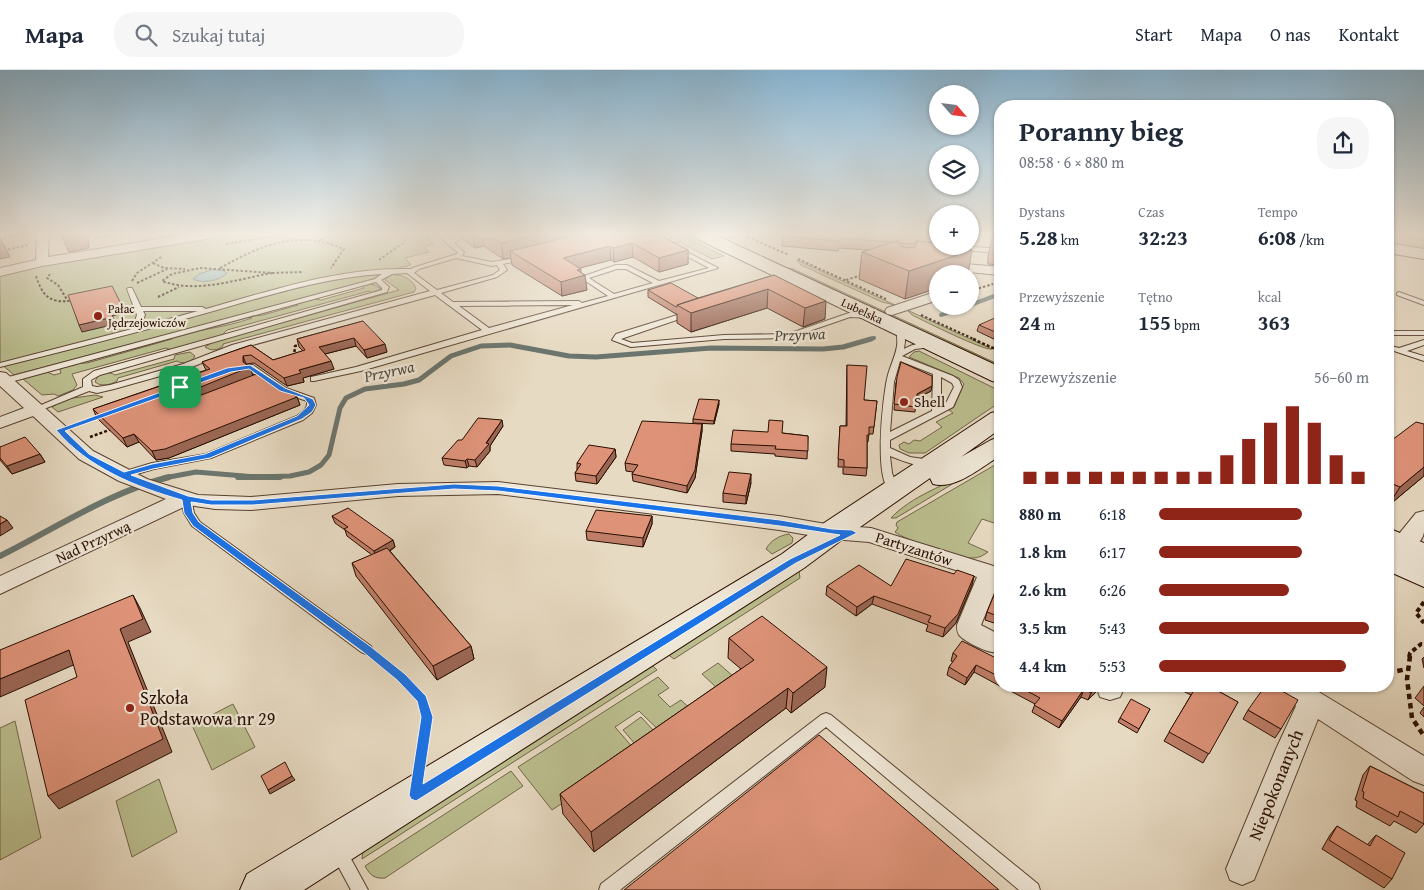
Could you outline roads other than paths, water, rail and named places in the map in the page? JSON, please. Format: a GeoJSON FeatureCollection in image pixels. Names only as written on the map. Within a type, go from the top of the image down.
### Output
{"type":"FeatureCollection","features":[{"type":"Feature","properties":{"kind":"main road","name":"Lubelska"},"geometry":{"type":"LineString","coordinates":[[787,271],[872,316],[896,320],[934,345],[994,373]]}},
{"type":"Feature","properties":{"kind":"main road","name":"Lubelska"},"geometry":{"type":"LineString","coordinates":[[788,271],[896,320],[994,358]]}},
{"type":"Feature","properties":{"kind":"main road"},"geometry":{"type":"LineString","coordinates":[[842,533],[894,491],[994,422]]}},
{"type":"Feature","properties":{"kind":"main road"},"geometry":{"type":"LineString","coordinates":[[264,890],[793,561],[994,448]]}},
{"type":"Feature","properties":{"kind":"main road"},"geometry":{"type":"LineString","coordinates":[[1400,549],[1424,576]]}},
{"type":"Feature","properties":{"kind":"street"},"geometry":{"type":"LineString","coordinates":[[896,320],[929,300]]}},
{"type":"Feature","properties":{"kind":"street"},"geometry":{"type":"LineString","coordinates":[[2,374],[36,409],[86,455],[126,476]]}},
{"type":"Feature","properties":{"kind":"street"},"geometry":{"type":"LineString","coordinates":[[0,424],[36,409]]}},
{"type":"Feature","properties":{"kind":"street","name":"Partyzantów"},"geometry":{"type":"LineString","coordinates":[[126,476],[178,496],[211,502],[253,503],[454,486],[491,488],[870,535],[994,575]]}},
{"type":"Feature","properties":{"kind":"street","name":"Nad Przyrwą"},"geometry":{"type":"LineString","coordinates":[[0,586],[178,496]]}},
{"type":"Feature","properties":{"kind":"street"},"geometry":{"type":"LineString","coordinates":[[1400,549],[1424,518]]}},
{"type":"Feature","properties":{"kind":"street"},"geometry":{"type":"LineString","coordinates":[[994,577],[968,625],[969,630],[994,643]]}},
{"type":"Feature","properties":{"kind":"street"},"geometry":{"type":"LineString","coordinates":[[1296,692],[1424,772]]}},
{"type":"Feature","properties":{"kind":"street","name":"Niepokonanych"},"geometry":{"type":"LineString","coordinates":[[1242,869],[1290,748],[1312,702]]}},
{"type":"Feature","properties":{"kind":"lane"},"geometry":{"type":"LineString","coordinates":[[2,374],[390,272],[405,271]]}},
{"type":"Feature","properties":{"kind":"lane"},"geometry":{"type":"LineString","coordinates":[[410,271],[488,331]]}},
{"type":"Feature","properties":{"kind":"lane"},"geometry":{"type":"LineString","coordinates":[[36,409],[88,388],[97,390],[111,388],[186,366],[235,347],[499,274],[502,271]]}},
{"type":"Feature","properties":{"kind":"lane"},"geometry":{"type":"LineString","coordinates":[[603,271],[586,277],[586,279],[613,296]]}},
{"type":"Feature","properties":{"kind":"lane"},"geometry":{"type":"LineString","coordinates":[[635,271],[659,284]]}},
{"type":"Feature","properties":{"kind":"lane"},"geometry":{"type":"LineString","coordinates":[[314,379],[358,369],[703,271]]}},
{"type":"Feature","properties":{"kind":"lane"},"geometry":{"type":"LineString","coordinates":[[2,374],[135,330],[337,276],[377,276]]}},
{"type":"Feature","properties":{"kind":"lane"},"geometry":{"type":"LineString","coordinates":[[88,388],[87,378],[97,373],[385,291],[386,287],[377,276]]}},
{"type":"Feature","properties":{"kind":"lane"},"geometry":{"type":"LineString","coordinates":[[130,289],[141,315],[135,330]]}},
{"type":"Feature","properties":{"kind":"lane"},"geometry":{"type":"LineString","coordinates":[[1399,294],[1424,303]]}},
{"type":"Feature","properties":{"kind":"lane"},"geometry":{"type":"LineString","coordinates":[[453,304],[588,303]]}},
{"type":"Feature","properties":{"kind":"lane"},"geometry":{"type":"LineString","coordinates":[[139,309],[215,309]]}},
{"type":"Feature","properties":{"kind":"lane"},"geometry":{"type":"LineString","coordinates":[[702,311],[619,336],[616,340],[631,345],[724,337],[790,336],[849,315],[872,316]]}},
{"type":"Feature","properties":{"kind":"lane"},"geometry":{"type":"LineString","coordinates":[[830,315],[838,319]]}},
{"type":"Feature","properties":{"kind":"lane"},"geometry":{"type":"LineString","coordinates":[[894,491],[887,472],[886,438],[892,373],[902,342],[896,320]]}},
{"type":"Feature","properties":{"kind":"lane"},"geometry":{"type":"LineString","coordinates":[[1394,333],[1424,333]]}},
{"type":"Feature","properties":{"kind":"lane"},"geometry":{"type":"LineString","coordinates":[[1400,351],[1424,342]]}},
{"type":"Feature","properties":{"kind":"lane"},"geometry":{"type":"LineString","coordinates":[[899,355],[914,347],[934,345]]}},
{"type":"Feature","properties":{"kind":"lane"},"geometry":{"type":"LineString","coordinates":[[195,346],[210,357]]}},
{"type":"Feature","properties":{"kind":"lane"},"geometry":{"type":"LineString","coordinates":[[1394,349],[1424,359]]}},
{"type":"Feature","properties":{"kind":"lane"},"geometry":{"type":"LineString","coordinates":[[886,438],[950,404],[958,387],[954,380],[899,355]]}},
{"type":"Feature","properties":{"kind":"lane"},"geometry":{"type":"LineString","coordinates":[[126,476],[152,466],[208,456],[300,418],[309,411],[312,405],[311,400],[283,390],[259,378],[250,367]]}},
{"type":"Feature","properties":{"kind":"lane"},"geometry":{"type":"LineString","coordinates":[[936,412],[937,373]]}},
{"type":"Feature","properties":{"kind":"lane"},"geometry":{"type":"LineString","coordinates":[[886,450],[908,460],[934,464]]}},
{"type":"Feature","properties":{"kind":"lane"},"geometry":{"type":"LineString","coordinates":[[178,496],[196,524],[366,649]]}},
{"type":"Feature","properties":{"kind":"lane"},"geometry":{"type":"LineString","coordinates":[[607,890],[826,719],[1032,890]]}},
{"type":"Feature","properties":{"kind":"lane"},"geometry":{"type":"LineString","coordinates":[[335,846],[360,890]]}},
{"type":"Feature","properties":{"kind":"water"},"geometry":{"type":"Polygon","coordinates":[[[207,271],[227,273],[211,281],[197,281],[193,279],[199,274],[207,271]]]}},
{"type":"Feature","properties":{"kind":"waterway","name":"Przyrwa"},"geometry":{"type":"LineString","coordinates":[[979,302],[994,296]]}},
{"type":"Feature","properties":{"kind":"waterway","name":"Przyrwa"},"geometry":{"type":"LineString","coordinates":[[867,340],[874,338]]}},
{"type":"Feature","properties":{"kind":"waterway","name":"Przyrwa"},"geometry":{"type":"LineString","coordinates":[[257,477],[290,476],[309,472],[321,465],[329,455],[340,408],[346,398],[365,389],[419,380],[451,356],[481,346],[510,345],[569,356],[596,357],[711,348],[823,349],[843,347],[871,339]]}},
{"type":"Feature","properties":{"kind":"waterway","name":"Przyrwa"},"geometry":{"type":"LineString","coordinates":[[169,477],[196,472],[257,477]]}},
{"type":"Feature","properties":{"kind":"waterway","name":"Przyrwa"},"geometry":{"type":"LineString","coordinates":[[0,556],[103,502],[125,492],[169,477]]}},
{"type":"Feature","properties":{"kind":"waterway","name":"Przyrwa"},"geometry":{"type":"LineString","coordinates":[[164,478],[169,477]]}},
{"type":"Feature","properties":{"kind":"waterway","name":"Przyrwa"},"geometry":{"type":"LineString","coordinates":[[238,477],[257,477]]}},
{"type":"Feature","properties":{"kind":"waterway","name":"Przyrwa"},"geometry":{"type":"LineString","coordinates":[[257,477],[280,477]]}},
{"type":"Feature","properties":{"kind":"place","name":"Pałac Jędrzejowiczów"},"geometry":{"type":"Point","coordinates":[98,316]}},
{"type":"Feature","properties":{"kind":"place","name":"Shell"},"geometry":{"type":"Point","coordinates":[904,402]}},
{"type":"Feature","properties":{"kind":"place","name":"Szkoła Podstawowa nr 29"},"geometry":{"type":"Point","coordinates":[130,708]}}]}
